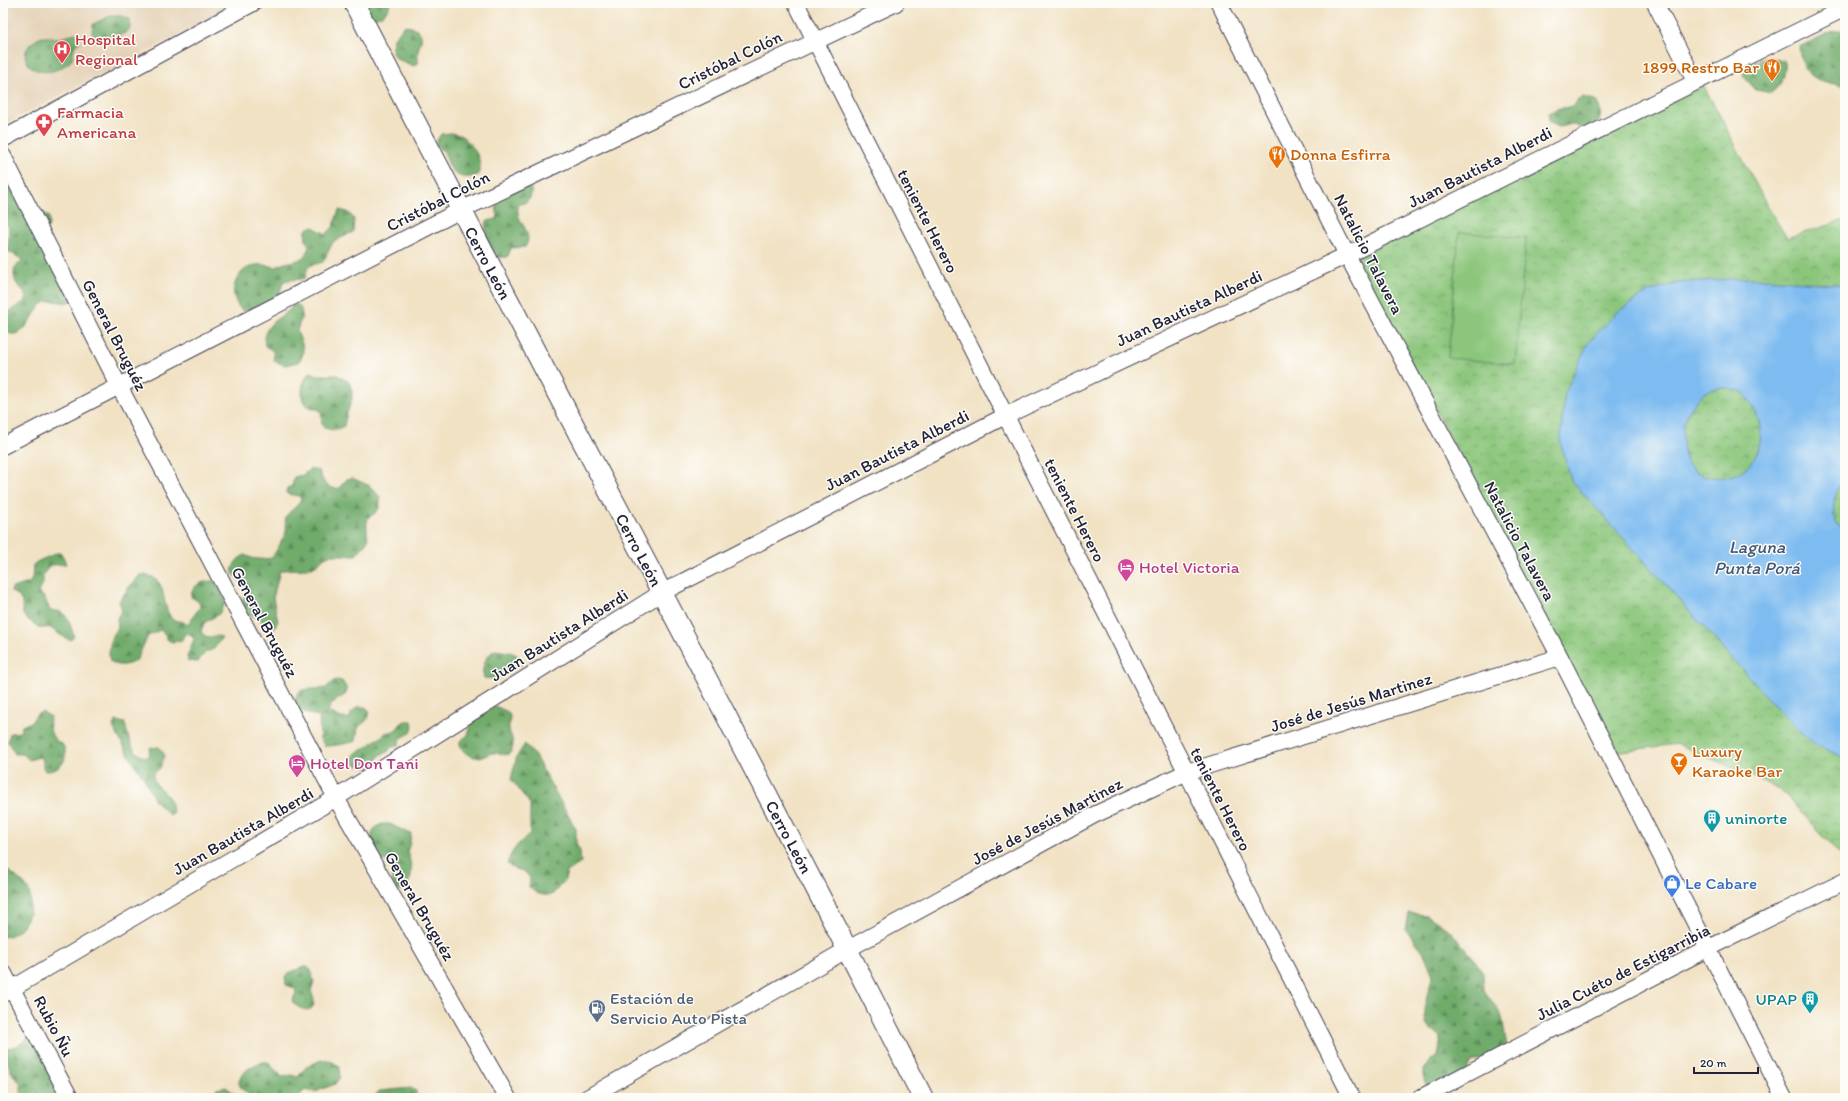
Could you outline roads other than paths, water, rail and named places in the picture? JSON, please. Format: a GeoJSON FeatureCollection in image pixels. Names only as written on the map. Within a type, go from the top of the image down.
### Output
{"type":"FeatureCollection","features":[{"type":"Feature","properties":{"kind":"street"},"geometry":{"type":"LineString","coordinates":[[3,139],[253,3]]}},
{"type":"Feature","properties":{"kind":"street","name":"Cerro León"},"geometry":{"type":"LineString","coordinates":[[354,3],[460,210],[848,949],[923,1098]]}},
{"type":"Feature","properties":{"kind":"street","name":"teniente Herero"},"geometry":{"type":"LineString","coordinates":[[796,3],[1352,1098]]}},
{"type":"Feature","properties":{"kind":"street","name":"Cristóbal Colón"},"geometry":{"type":"LineString","coordinates":[[3,446],[460,210],[815,40],[896,3]]}},
{"type":"Feature","properties":{"kind":"street","name":"Natalicio Talavera"},"geometry":{"type":"LineString","coordinates":[[1219,3],[1347,255],[1560,657],[1784,1098]]}},
{"type":"Feature","properties":{"kind":"street"},"geometry":{"type":"LineString","coordinates":[[1655,3],[1695,81]]}},
{"type":"Feature","properties":{"kind":"street","name":"Juan Bautista Alberdi"},"geometry":{"type":"LineString","coordinates":[[8,991],[336,798],[662,593],[1005,416],[1347,255],[1695,81],[1845,8]]}},
{"type":"Feature","properties":{"kind":"street","name":"General Bruguéz"},"geometry":{"type":"LineString","coordinates":[[3,156],[119,386],[336,798],[508,1098]]}},
{"type":"Feature","properties":{"kind":"street","name":"José de Jesús Martinez"},"geometry":{"type":"LineString","coordinates":[[586,1098],[848,949],[1094,815],[1187,772],[1560,657]]}},
{"type":"Feature","properties":{"kind":"street","name":"Julia Cuéto de Estigarribia"},"geometry":{"type":"LineString","coordinates":[[1420,1098],[1707,949],[1845,881]]}},
{"type":"Feature","properties":{"kind":"street","name":"Rubio Ñu"},"geometry":{"type":"LineString","coordinates":[[3,972],[8,991],[70,1098]]}},
{"type":"Feature","properties":{"kind":"water","name":"Laguna Punta Porá"},"geometry":{"type":"Polygon","coordinates":[[[1751,278],[1845,285],[1845,477],[1836,494],[1834,509],[1835,523],[1845,530],[1845,758],[1814,744],[1785,717],[1571,480],[1560,442],[1565,392],[1588,343],[1615,314],[1648,292],[1678,283],[1751,278]],[[1718,388],[1703,394],[1685,418],[1683,427],[1683,447],[1685,457],[1689,465],[1695,471],[1703,475],[1720,478],[1738,473],[1751,463],[1759,446],[1761,437],[1760,428],[1754,409],[1743,392],[1729,388],[1718,388]]]}},
{"type":"Feature","properties":{"kind":"place","name":"Hospital Regional"},"geometry":{"type":"Point","coordinates":[62,64]}},
{"type":"Feature","properties":{"kind":"place","name":"1899 Restro Bar"},"geometry":{"type":"Point","coordinates":[1772,82]}},
{"type":"Feature","properties":{"kind":"place","name":"Farmacia Americana"},"geometry":{"type":"Point","coordinates":[44,137]}},
{"type":"Feature","properties":{"kind":"place","name":"Donna Esfirra"},"geometry":{"type":"Point","coordinates":[1277,169]}},
{"type":"Feature","properties":{"kind":"place","name":"Hotel Victoria"},"geometry":{"type":"Point","coordinates":[1126,582]}},
{"type":"Feature","properties":{"kind":"place","name":"Luxury Karaoke Bar"},"geometry":{"type":"Point","coordinates":[1679,776]}},
{"type":"Feature","properties":{"kind":"place","name":"Hotel Don Tani"},"geometry":{"type":"Point","coordinates":[297,778]}},
{"type":"Feature","properties":{"kind":"place","name":"uninorte"},"geometry":{"type":"Point","coordinates":[1712,833]}},
{"type":"Feature","properties":{"kind":"place","name":"Le Cabare"},"geometry":{"type":"Point","coordinates":[1672,898]}},
{"type":"Feature","properties":{"kind":"place","name":"UPAP"},"geometry":{"type":"Point","coordinates":[1810,1014]}},
{"type":"Feature","properties":{"kind":"place","name":"Estación de Servicio Auto Pista"},"geometry":{"type":"Point","coordinates":[597,1023]}}]}
